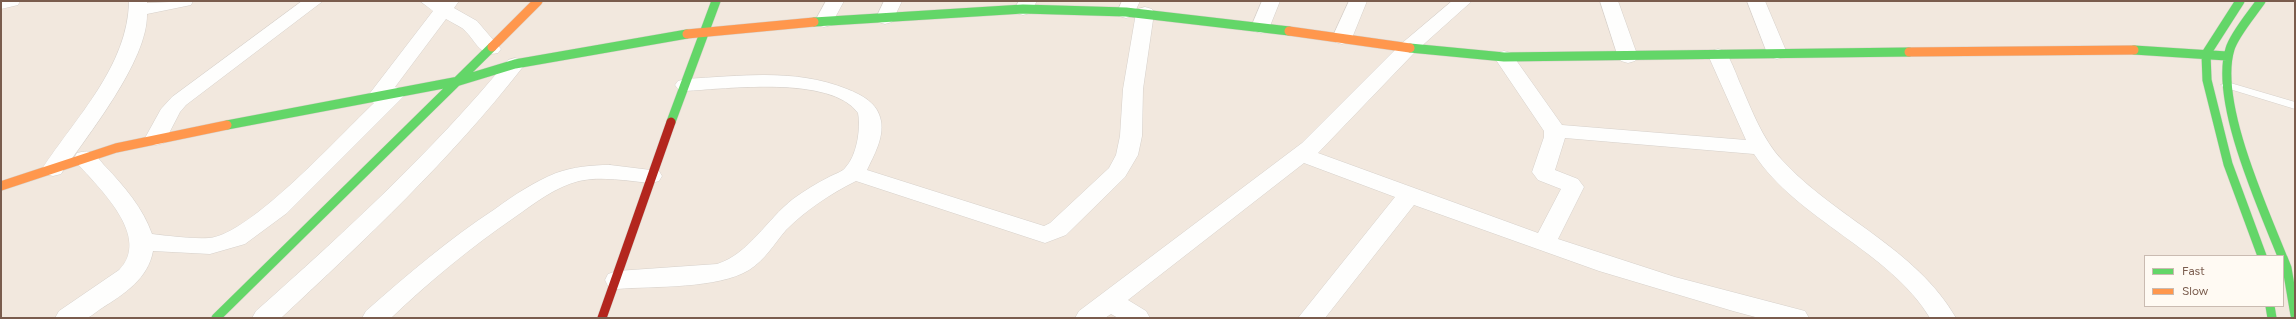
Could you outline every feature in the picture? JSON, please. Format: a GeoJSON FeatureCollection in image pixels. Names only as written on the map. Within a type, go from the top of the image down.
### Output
{"type":"FeatureCollection","features":[{"type":"Feature","properties":{"kind":"street"},"geometry":{"type":"LineString","coordinates":[[1,3],[10,1]]}},
{"type":"Feature","properties":{"kind":"street"},"geometry":{"type":"LineString","coordinates":[[53,169],[109,86],[126,56],[134,39],[138,6],[184,1]]}},
{"type":"Feature","properties":{"kind":"street"},"geometry":{"type":"LineString","coordinates":[[156,138],[171,109],[179,101],[314,1]]}},
{"type":"Feature","properties":{"kind":"street"},"geometry":{"type":"LineString","coordinates":[[216,318],[305,228],[459,81],[538,1]]}},
{"type":"Feature","properties":{"kind":"street"},"geometry":{"type":"LineString","coordinates":[[602,318],[617,280],[651,176],[716,1]]}},
{"type":"Feature","properties":{"kind":"street"},"geometry":{"type":"LineString","coordinates":[[824,21],[834,1]]}},
{"type":"Feature","properties":{"kind":"street"},"geometry":{"type":"LineString","coordinates":[[885,18],[893,1]]}},
{"type":"Feature","properties":{"kind":"street"},"geometry":{"type":"LineString","coordinates":[[1261,27],[1271,1]]}},
{"type":"Feature","properties":{"kind":"street"},"geometry":{"type":"LineString","coordinates":[[1342,38],[1358,1]]}},
{"type":"Feature","properties":{"kind":"street"},"geometry":{"type":"LineString","coordinates":[[1088,318],[1301,154],[1408,48],[1463,1]]}},
{"type":"Feature","properties":{"kind":"street"},"geometry":{"type":"LineString","coordinates":[[1609,1],[1628,57]]}},
{"type":"Feature","properties":{"kind":"street"},"geometry":{"type":"LineString","coordinates":[[1756,1],[1777,53]]}},
{"type":"Feature","properties":{"kind":"street"},"geometry":{"type":"LineString","coordinates":[[2240,1],[2206,54],[2207,80],[2228,164],[2262,255]]}},
{"type":"Feature","properties":{"kind":"street"},"geometry":{"type":"LineString","coordinates":[[2261,1],[2227,56],[2227,85],[2249,169],[2282,255]]}},
{"type":"Feature","properties":{"kind":"street"},"geometry":{"type":"LineString","coordinates":[[141,242],[210,246],[237,238],[279,208],[386,95],[441,4],[470,25],[491,49]]}},
{"type":"Feature","properties":{"kind":"street"},"geometry":{"type":"LineString","coordinates":[[1,186],[85,158],[156,138],[459,81],[514,64],[706,31],[824,21],[885,18],[1025,5],[1134,9],[1408,48],[1504,57],[1628,57],[1777,53],[2134,50],[2227,56]]}},
{"type":"Feature","properties":{"kind":"street"},"geometry":{"type":"LineString","coordinates":[[854,173],[1037,234],[1052,233],[1117,172],[1127,155],[1131,136],[1134,9]]}},
{"type":"Feature","properties":{"kind":"street"},"geometry":{"type":"LineString","coordinates":[[1718,55],[1762,148],[1774,165],[1835,218],[1905,272],[1928,294],[1943,318]]}},
{"type":"Feature","properties":{"kind":"street"},"geometry":{"type":"LineString","coordinates":[[1504,57],[1555,131],[1555,137],[1543,172],[1548,176],[1570,184],[1573,187],[1544,243]]}},
{"type":"Feature","properties":{"kind":"street"},"geometry":{"type":"LineString","coordinates":[[265,318],[332,256],[444,147],[485,103],[514,64]]}},
{"type":"Feature","properties":{"kind":"street"},"geometry":{"type":"LineString","coordinates":[[617,280],[718,273],[732,270],[749,259],[784,219],[807,200],[824,188],[854,173],[866,150],[870,130],[868,112],[860,102],[829,88],[792,80],[685,85]]}},
{"type":"Feature","properties":{"kind":"street"},"geometry":{"type":"LineString","coordinates":[[1555,131],[1762,148]]}},
{"type":"Feature","properties":{"kind":"street"},"geometry":{"type":"LineString","coordinates":[[1301,154],[1481,223],[1704,295],[1789,317]]}},
{"type":"Feature","properties":{"kind":"street"},"geometry":{"type":"LineString","coordinates":[[68,318],[127,277],[139,262],[141,242],[130,210],[85,158]]}},
{"type":"Feature","properties":{"kind":"street"},"geometry":{"type":"LineString","coordinates":[[375,318],[414,282],[474,234],[535,192],[565,178],[585,173],[610,172],[651,176]]}},
{"type":"Feature","properties":{"kind":"street"},"geometry":{"type":"LineString","coordinates":[[1310,318],[1409,195]]}},
{"type":"Feature","properties":{"kind":"street"},"geometry":{"type":"LineString","coordinates":[[2284,260],[2287,268],[2295,315]]}},
{"type":"Feature","properties":{"kind":"street"},"geometry":{"type":"LineString","coordinates":[[1110,301],[1137,318]]}},
{"type":"Feature","properties":{"kind":"street"},"geometry":{"type":"LineString","coordinates":[[2270,307],[2272,318]]}},
{"type":"Feature","properties":{"kind":"lane"},"geometry":{"type":"LineString","coordinates":[[2227,85],[2295,106]]}},
{"type":"Feature","properties":{"kind":"shaded area"},"geometry":{"type":"Polygon","coordinates":[[[1,1],[2295,1],[2295,318],[1,318],[1,1]]]}},
{"type":"Feature","properties":{"kind":"traffic: fast"},"geometry":{"type":"LineString","coordinates":[[671,122],[716,1]]}},
{"type":"Feature","properties":{"kind":"traffic: fast"},"geometry":{"type":"LineString","coordinates":[[2240,1],[2206,54],[2207,80],[2228,164],[2262,255]]}},
{"type":"Feature","properties":{"kind":"traffic: fast"},"geometry":{"type":"LineString","coordinates":[[2261,1],[2230,48],[2226,66],[2228,91],[2234,120],[2243,151],[2282,255]]}},
{"type":"Feature","properties":{"kind":"traffic: fast"},"geometry":{"type":"LineString","coordinates":[[814,22],[1023,9],[1126,12],[1289,31]]}},
{"type":"Feature","properties":{"kind":"traffic: fast"},"geometry":{"type":"LineString","coordinates":[[227,125],[459,81],[515,64],[687,34]]}},
{"type":"Feature","properties":{"kind":"traffic: fast"},"geometry":{"type":"LineString","coordinates":[[216,318],[492,47]]}},
{"type":"Feature","properties":{"kind":"traffic: fast"},"geometry":{"type":"LineString","coordinates":[[1410,48],[1504,57],[1909,52]]}},
{"type":"Feature","properties":{"kind":"traffic: fast"},"geometry":{"type":"LineString","coordinates":[[2134,50],[2227,56]]}},
{"type":"Feature","properties":{"kind":"traffic: fast"},"geometry":{"type":"LineString","coordinates":[[2284,260],[2287,268],[2295,315]]}},
{"type":"Feature","properties":{"kind":"traffic: fast"},"geometry":{"type":"LineString","coordinates":[[2270,307],[2272,318]]}},
{"type":"Feature","properties":{"kind":"traffic: slow"},"geometry":{"type":"LineString","coordinates":[[492,47],[538,1]]}},
{"type":"Feature","properties":{"kind":"traffic: slow"},"geometry":{"type":"LineString","coordinates":[[687,34],[814,22]]}},
{"type":"Feature","properties":{"kind":"traffic: slow"},"geometry":{"type":"LineString","coordinates":[[1289,31],[1410,48]]}},
{"type":"Feature","properties":{"kind":"traffic: slow"},"geometry":{"type":"LineString","coordinates":[[1909,52],[2134,50]]}},
{"type":"Feature","properties":{"kind":"traffic: slow"},"geometry":{"type":"LineString","coordinates":[[1,186],[116,148],[227,125]]}},
{"type":"Feature","properties":{"kind":"traffic: jam"},"geometry":{"type":"LineString","coordinates":[[602,318],[671,122]]}}]}
